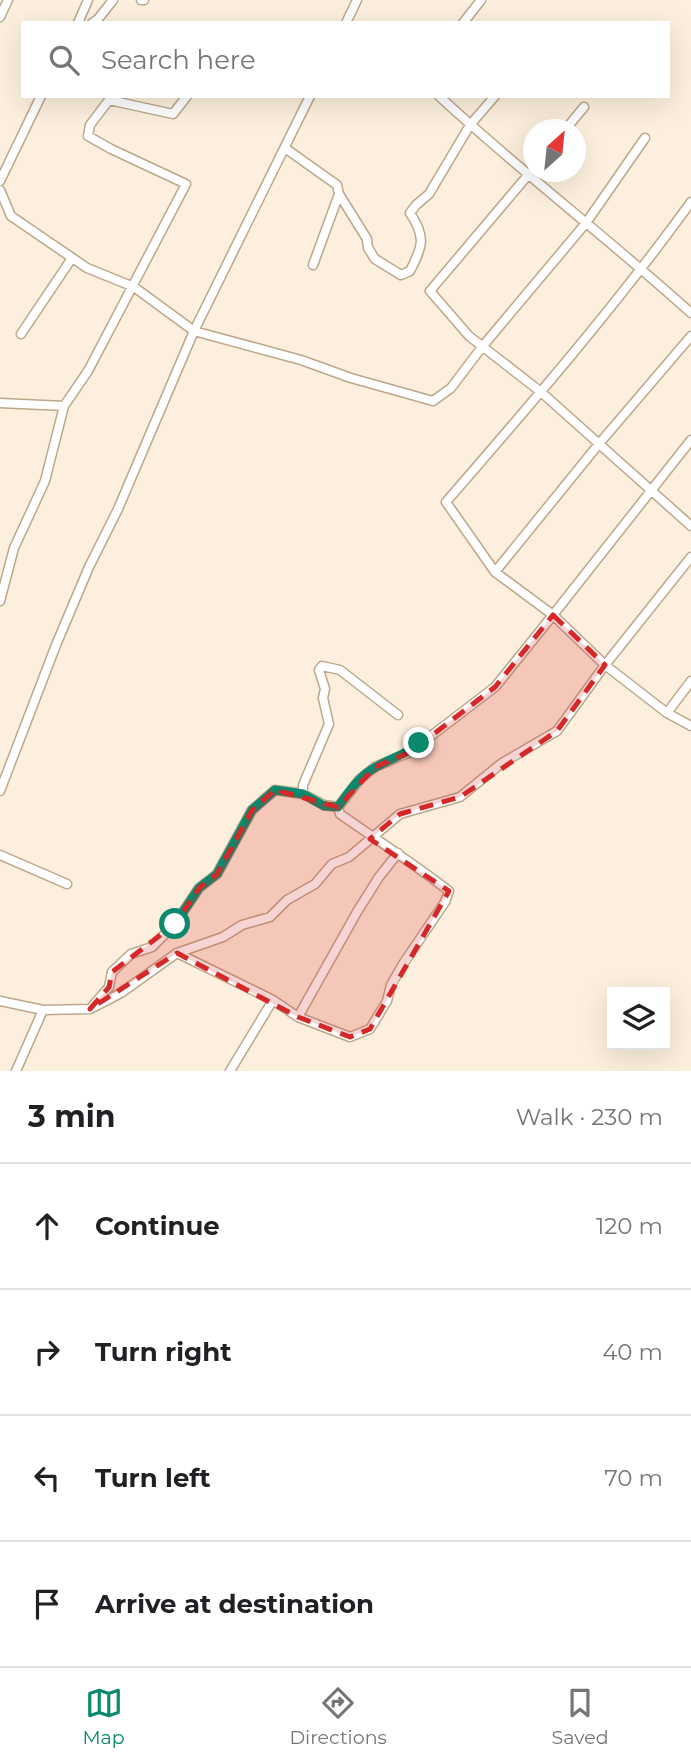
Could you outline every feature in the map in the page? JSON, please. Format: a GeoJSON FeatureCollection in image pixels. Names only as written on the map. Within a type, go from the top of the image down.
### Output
{"type":"FeatureCollection","features":[{"type":"Feature","properties":{"kind":"street"},"geometry":{"type":"LineString","coordinates":[[0,17],[8,0]]}},
{"type":"Feature","properties":{"kind":"street"},"geometry":{"type":"LineString","coordinates":[[79,21],[88,0]]}},
{"type":"Feature","properties":{"kind":"street"},"geometry":{"type":"LineString","coordinates":[[95,21],[113,0]]}},
{"type":"Feature","properties":{"kind":"street"},"geometry":{"type":"LineString","coordinates":[[347,21],[357,0]]}},
{"type":"Feature","properties":{"kind":"street"},"geometry":{"type":"LineString","coordinates":[[465,21],[481,0]]}},
{"type":"Feature","properties":{"kind":"street"},"geometry":{"type":"LineString","coordinates":[[0,181],[40,98]]}},
{"type":"Feature","properties":{"kind":"street"},"geometry":{"type":"LineString","coordinates":[[0,601],[14,548],[45,481],[64,406],[88,371],[187,184],[88,136],[90,125],[109,100],[173,114],[185,98]]}},
{"type":"Feature","properties":{"kind":"street"},"geometry":{"type":"LineString","coordinates":[[0,791],[56,645],[194,331],[309,98]]}},
{"type":"Feature","properties":{"kind":"street"},"geometry":{"type":"LineString","coordinates":[[441,98],[523,172]]}},
{"type":"Feature","properties":{"kind":"street"},"geometry":{"type":"LineString","coordinates":[[285,148],[337,185],[368,239],[368,248],[375,258],[401,275],[410,271],[422,244],[422,235],[410,214],[415,205],[429,194],[470,125],[493,98]]}},
{"type":"Feature","properties":{"kind":"street"},"geometry":{"type":"LineString","coordinates":[[574,119],[584,107]]}},
{"type":"Feature","properties":{"kind":"street"},"geometry":{"type":"LineString","coordinates":[[0,190],[11,216],[87,268],[134,287],[194,331],[301,359],[351,378],[433,401],[452,388],[482,347],[586,223],[645,138]]}},
{"type":"Feature","properties":{"kind":"street"},"geometry":{"type":"LineString","coordinates":[[523,181],[430,291],[468,336],[541,392],[691,526]]}},
{"type":"Feature","properties":{"kind":"street"},"geometry":{"type":"LineString","coordinates":[[535,182],[643,270],[691,313]]}},
{"type":"Feature","properties":{"kind":"street"},"geometry":{"type":"LineString","coordinates":[[313,265],[340,194]]}},
{"type":"Feature","properties":{"kind":"street"},"geometry":{"type":"LineString","coordinates":[[691,202],[643,270],[446,502],[495,572],[553,615],[605,665],[667,713],[691,726]]}},
{"type":"Feature","properties":{"kind":"street"},"geometry":{"type":"LineString","coordinates":[[21,334],[72,258]]}},
{"type":"Feature","properties":{"kind":"street"},"geometry":{"type":"LineString","coordinates":[[495,572],[691,336]]}},
{"type":"Feature","properties":{"kind":"street"},"geometry":{"type":"LineString","coordinates":[[0,403],[64,406]]}},
{"type":"Feature","properties":{"kind":"street"},"geometry":{"type":"LineString","coordinates":[[338,807],[360,779],[375,767],[410,752],[495,687],[691,440]]}},
{"type":"Feature","properties":{"kind":"street"},"geometry":{"type":"LineString","coordinates":[[0,1001],[43,1010],[90,1009],[121,993],[177,953],[223,937],[242,925],[270,917],[287,900],[315,884],[332,864],[349,857],[400,814],[460,797],[502,763],[557,731],[605,665],[691,557]]}},
{"type":"Feature","properties":{"kind":"street"},"geometry":{"type":"LineString","coordinates":[[303,794],[303,785],[328,724],[323,698],[325,689],[319,670],[321,666],[340,670],[398,715]]}},
{"type":"Feature","properties":{"kind":"street"},"geometry":{"type":"LineString","coordinates":[[667,713],[691,681]]}},
{"type":"Feature","properties":{"kind":"street"},"geometry":{"type":"LineString","coordinates":[[90,1009],[109,987],[111,972],[131,954],[152,947],[175,924],[199,888],[217,874],[252,810],[275,790],[303,794],[324,806],[338,807]]}},
{"type":"Feature","properties":{"kind":"street"},"geometry":{"type":"LineString","coordinates":[[177,953],[273,1000],[298,1017],[350,1037],[370,1029],[387,1001],[391,985],[403,964],[445,902],[449,891],[341,814],[338,807]]}},
{"type":"Feature","properties":{"kind":"street"},"geometry":{"type":"LineString","coordinates":[[298,1017],[357,912],[398,853]]}},
{"type":"Feature","properties":{"kind":"street"},"geometry":{"type":"LineString","coordinates":[[0,855],[67,884]]}},
{"type":"Feature","properties":{"kind":"street"},"geometry":{"type":"LineString","coordinates":[[230,1071],[273,1000]]}},
{"type":"Feature","properties":{"kind":"street"},"geometry":{"type":"LineString","coordinates":[[16,1071],[43,1010]]}},
{"type":"Feature","properties":{"kind":"highlighted area"},"geometry":{"type":"Polygon","coordinates":[[[553,615],[605,665],[557,731],[460,797],[400,814],[370,839],[449,891],[370,1029],[350,1037],[298,1017],[177,953],[90,1009],[109,987],[112,972],[175,924],[199,888],[217,874],[252,810],[275,790],[338,807],[375,767],[410,752],[495,687],[553,615]]]}},
{"type":"Feature","properties":{"kind":"route"},"geometry":{"type":"LineString","coordinates":[[175,924],[199,888],[217,874],[252,810],[275,790],[303,794],[324,806],[338,807],[360,779],[375,767],[410,752],[419,743]]}}]}
